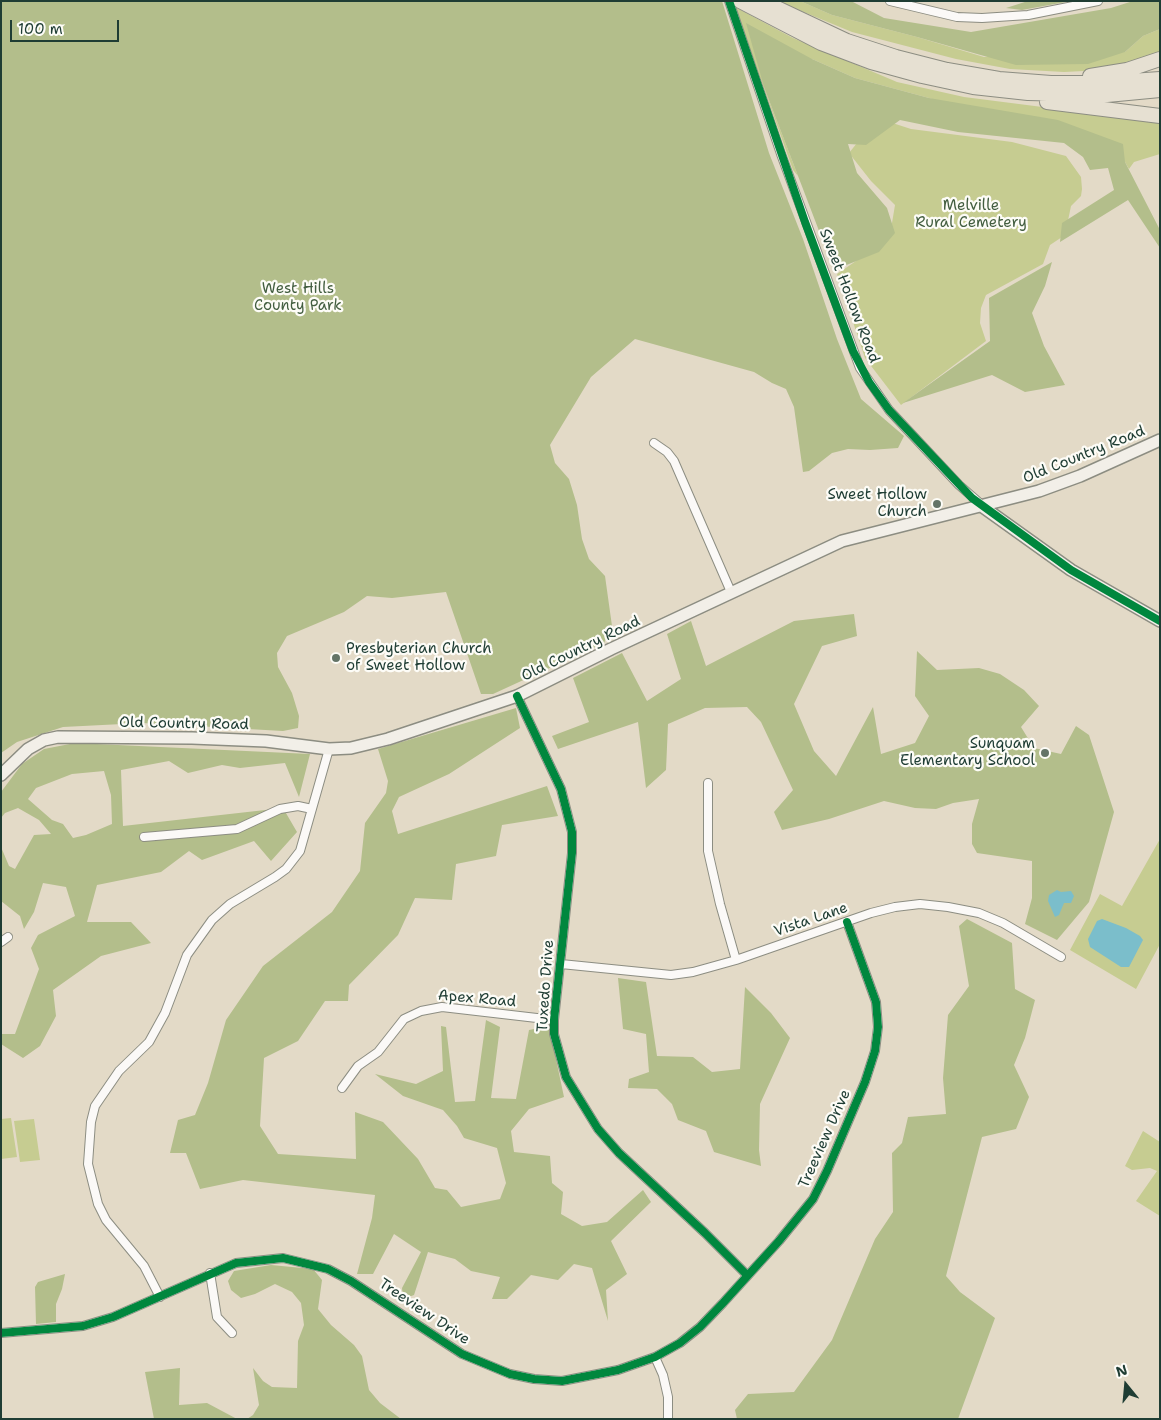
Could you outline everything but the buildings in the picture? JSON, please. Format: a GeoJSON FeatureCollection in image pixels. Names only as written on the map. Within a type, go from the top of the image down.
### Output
{"type":"FeatureCollection","features":[{"type":"Feature","properties":{"kind":"highway"},"geometry":{"type":"LineString","coordinates":[[762,1],[822,31],[872,50],[947,70],[1012,80],[1078,84],[1160,79]]}},
{"type":"Feature","properties":{"kind":"highway"},"geometry":{"type":"LineString","coordinates":[[743,4],[798,32],[871,62],[922,76],[1012,98],[1160,116]]}},
{"type":"Feature","properties":{"kind":"highway"},"geometry":{"type":"LineString","coordinates":[[1012,80],[1093,76],[1127,70],[1160,59]]}},
{"type":"Feature","properties":{"kind":"highway"},"geometry":{"type":"LineString","coordinates":[[973,87],[1053,95],[1107,95],[1160,90]]}},
{"type":"Feature","properties":{"kind":"main road","name":"Old Country Road"},"geometry":{"type":"LineString","coordinates":[[1,775],[28,748],[44,740],[58,738],[266,741],[328,749],[351,748],[388,739],[517,696],[731,592],[842,541],[1048,488],[1160,440]]}},
{"type":"Feature","properties":{"kind":"main road","name":"Sweet Hollow Road"},"geometry":{"type":"LineString","coordinates":[[983,506],[1071,570],[1160,621]]}},
{"type":"Feature","properties":{"kind":"street","name":"Sweet Hollow Road"},"geometry":{"type":"LineString","coordinates":[[729,1],[778,146],[860,368],[889,410],[959,485],[983,506]]}},
{"type":"Feature","properties":{"kind":"street"},"geometry":{"type":"LineString","coordinates":[[890,1],[957,17],[982,18],[1028,15],[1098,1]]}},
{"type":"Feature","properties":{"kind":"street"},"geometry":{"type":"LineString","coordinates":[[654,443],[667,452],[674,461],[731,592]]}},
{"type":"Feature","properties":{"kind":"street","name":"Tuxedo Drive"},"geometry":{"type":"LineString","coordinates":[[517,696],[561,789],[572,832],[572,853],[554,1020],[554,1034],[566,1077],[598,1129],[646,1180],[748,1275]]}},
{"type":"Feature","properties":{"kind":"street"},"geometry":{"type":"LineString","coordinates":[[160,1297],[144,1266],[106,1220],[98,1204],[88,1164],[90,1122],[95,1106],[119,1071],[150,1042],[165,1013],[187,955],[200,935],[212,920],[230,904],[286,869],[300,851],[328,749]]}},
{"type":"Feature","properties":{"kind":"street"},"geometry":{"type":"LineString","coordinates":[[708,782],[708,852],[736,960]]}},
{"type":"Feature","properties":{"kind":"street"},"geometry":{"type":"LineString","coordinates":[[144,837],[237,829],[280,809],[298,806],[312,810]]}},
{"type":"Feature","properties":{"kind":"street","name":"Vista Lane"},"geometry":{"type":"LineString","coordinates":[[561,964],[671,975],[694,972],[736,960],[895,906],[920,904],[948,907],[1003,922],[1060,957]]}},
{"type":"Feature","properties":{"kind":"street","name":"Treeview Drive"},"geometry":{"type":"LineString","coordinates":[[1,1333],[83,1326],[113,1317],[236,1263],[283,1258],[328,1269],[371,1293],[435,1339],[462,1354],[510,1374],[534,1379],[562,1380],[591,1377],[655,1357],[680,1343],[700,1328],[813,1199],[827,1171],[865,1082],[875,1051],[878,1027],[876,1002],[847,922]]}},
{"type":"Feature","properties":{"kind":"street"},"geometry":{"type":"LineString","coordinates":[[1,942],[8,937]]}},
{"type":"Feature","properties":{"kind":"street","name":"Apex Road"},"geometry":{"type":"LineString","coordinates":[[342,1088],[358,1066],[378,1052],[404,1020],[421,1011],[442,1007],[554,1020]]}},
{"type":"Feature","properties":{"kind":"street"},"geometry":{"type":"LineString","coordinates":[[210,1273],[218,1317],[232,1334]]}},
{"type":"Feature","properties":{"kind":"street"},"geometry":{"type":"LineString","coordinates":[[655,1357],[663,1375],[668,1397],[668,1419]]}},
{"type":"Feature","properties":{"kind":"green space","name":"West Hills County Park"},"geometry":{"type":"Polygon","coordinates":[[[1,1],[722,1],[769,153],[803,239],[837,339],[861,399],[904,436],[898,448],[848,449],[832,453],[809,471],[803,472],[794,407],[786,389],[754,372],[635,339],[591,377],[550,445],[555,463],[569,479],[577,505],[582,539],[589,559],[605,576],[612,626],[604,643],[493,694],[481,694],[446,592],[392,598],[367,596],[344,612],[287,636],[277,653],[278,667],[292,693],[299,716],[298,728],[283,731],[142,723],[63,727],[17,742],[1,753],[1,1]]]}},
{"type":"Feature","properties":{"kind":"green space"},"geometry":{"type":"Polygon","coordinates":[[[777,1],[800,1],[832,15],[984,57],[1125,52],[1143,36],[1160,29],[1160,54],[1104,70],[1064,72],[1010,69],[956,59],[852,32],[777,1]]]}},
{"type":"Feature","properties":{"kind":"green space"},"geometry":{"type":"Polygon","coordinates":[[[800,1],[851,1],[884,18],[971,32],[1111,8],[1133,1],[1160,1],[1160,29],[1143,36],[1125,52],[1088,64],[1016,65],[832,15],[800,1]]]}},
{"type":"Feature","properties":{"kind":"green space"},"geometry":{"type":"Polygon","coordinates":[[[1028,1],[1071,1],[1022,10],[1006,8],[1028,1]]]}},
{"type":"Feature","properties":{"kind":"green space"},"geometry":{"type":"Polygon","coordinates":[[[735,7],[793,38],[897,82],[964,97],[1160,122],[1160,154],[1134,162],[1129,169],[1125,162],[929,98],[855,78],[812,59],[764,87],[798,176],[793,170],[735,7]]]}},
{"type":"Feature","properties":{"kind":"green space"},"geometry":{"type":"Polygon","coordinates":[[[746,23],[812,59],[855,78],[929,98],[1058,120],[1123,144],[1125,162],[1160,230],[1160,248],[1128,200],[1060,242],[1062,223],[1114,190],[1108,168],[1090,170],[1083,157],[1064,143],[958,132],[900,120],[866,145],[848,144],[857,173],[887,208],[895,233],[879,252],[834,270],[764,87],[746,23]]]}},
{"type":"Feature","properties":{"kind":"green space","name":"Melville Rural Cemetery"},"geometry":{"type":"Polygon","coordinates":[[[877,118],[911,129],[1012,142],[1066,156],[1081,177],[1081,196],[1071,206],[1065,235],[1050,245],[1043,264],[986,295],[981,308],[980,323],[986,341],[901,405],[865,358],[837,274],[875,248],[891,229],[895,205],[871,181],[849,153],[877,118]]]}},
{"type":"Feature","properties":{"kind":"green space"},"geometry":{"type":"Polygon","coordinates":[[[1052,262],[1045,286],[1032,313],[1044,346],[1065,385],[1025,392],[992,375],[903,403],[990,341],[989,298],[1052,262]]]}},
{"type":"Feature","properties":{"kind":"green space"},"geometry":{"type":"Polygon","coordinates":[[[854,614],[857,636],[822,646],[794,704],[814,751],[836,776],[873,707],[881,754],[915,743],[929,716],[915,696],[917,651],[937,670],[979,668],[1000,674],[1024,690],[1039,706],[1021,727],[1034,748],[1061,754],[1076,726],[1089,735],[1114,812],[1089,902],[1057,940],[1025,924],[1032,898],[1032,861],[977,853],[972,844],[972,824],[979,799],[953,803],[936,809],[915,808],[884,801],[829,819],[782,830],[774,812],[793,790],[761,722],[747,707],[705,708],[668,724],[666,770],[646,788],[638,722],[558,749],[552,736],[589,722],[573,678],[622,653],[647,701],[681,679],[667,634],[691,621],[706,666],[794,621],[854,614]]]}},
{"type":"Feature","properties":{"kind":"green space"},"geometry":{"type":"Polygon","coordinates":[[[516,708],[520,728],[449,774],[399,797],[392,811],[398,834],[547,786],[558,816],[502,825],[496,856],[456,864],[452,900],[415,898],[398,935],[349,985],[348,1001],[325,1001],[298,1041],[264,1058],[260,1126],[278,1154],[356,1159],[355,1112],[383,1122],[418,1159],[435,1188],[447,1190],[461,1207],[500,1199],[506,1183],[497,1148],[464,1138],[457,1126],[443,1110],[403,1096],[375,1074],[416,1084],[443,1071],[441,1026],[446,1027],[455,1102],[475,1101],[486,1020],[500,1027],[491,1098],[516,1099],[529,1030],[549,1026],[564,1097],[529,1109],[511,1131],[514,1152],[550,1156],[552,1183],[563,1192],[561,1214],[582,1226],[607,1222],[643,1190],[651,1202],[611,1241],[627,1274],[606,1290],[608,1321],[592,1268],[574,1264],[558,1280],[531,1275],[507,1299],[492,1299],[500,1277],[471,1271],[455,1259],[428,1252],[414,1295],[403,1299],[402,1288],[421,1252],[394,1234],[373,1274],[357,1274],[372,1218],[375,1195],[243,1180],[200,1189],[186,1153],[170,1153],[178,1120],[195,1115],[208,1083],[226,1020],[263,966],[332,912],[360,871],[365,823],[386,793],[388,781],[378,749],[516,708]]]}},
{"type":"Feature","properties":{"kind":"green space"},"geometry":{"type":"Polygon","coordinates":[[[75,743],[310,754],[299,797],[285,763],[240,768],[222,765],[188,773],[169,761],[121,770],[123,826],[283,808],[297,832],[271,861],[254,841],[202,860],[189,851],[161,872],[97,885],[87,922],[131,922],[151,943],[101,956],[53,990],[56,1016],[40,1046],[23,1058],[1,1044],[1,1034],[15,1034],[39,969],[31,948],[38,935],[75,916],[66,887],[43,883],[34,912],[24,929],[20,916],[1,901],[1,847],[9,866],[15,869],[34,835],[51,834],[39,820],[18,808],[5,813],[1,818],[1,792],[22,764],[44,749],[75,743]],[[104,771],[72,774],[36,788],[28,799],[52,820],[63,824],[73,838],[86,835],[112,824],[111,795],[104,771]]]}},
{"type":"Feature","properties":{"kind":"green space"},"geometry":{"type":"Polygon","coordinates":[[[1160,839],[1160,944],[1136,989],[1070,950],[1100,894],[1122,906],[1160,839]]]}},
{"type":"Feature","properties":{"kind":"green space"},"geometry":{"type":"Polygon","coordinates":[[[967,919],[1012,943],[1015,989],[1035,1000],[1025,1038],[1014,1065],[1029,1097],[1016,1129],[982,1137],[946,1276],[960,1292],[995,1318],[958,1419],[737,1419],[735,1410],[748,1394],[794,1392],[832,1340],[875,1239],[893,1212],[892,1153],[902,1143],[908,1117],[946,1114],[943,1078],[948,1015],[969,986],[959,926],[967,919]]]}},
{"type":"Feature","properties":{"kind":"green space"},"geometry":{"type":"Polygon","coordinates":[[[618,978],[646,982],[657,1056],[693,1057],[712,1072],[740,1069],[745,987],[771,1013],[790,1038],[760,1104],[759,1150],[761,1166],[714,1152],[706,1131],[678,1120],[672,1104],[657,1089],[628,1088],[629,1079],[649,1072],[646,1034],[623,1029],[618,978]]]}},
{"type":"Feature","properties":{"kind":"green space"},"geometry":{"type":"Polygon","coordinates":[[[11,1118],[17,1157],[1,1159],[1,1119],[11,1118]]]}},
{"type":"Feature","properties":{"kind":"green space"},"geometry":{"type":"Polygon","coordinates":[[[34,1119],[40,1160],[20,1162],[14,1121],[34,1119]]]}},
{"type":"Feature","properties":{"kind":"green space"},"geometry":{"type":"Polygon","coordinates":[[[1143,1131],[1160,1142],[1160,1216],[1136,1201],[1157,1171],[1150,1168],[1132,1170],[1125,1166],[1143,1131]]]}},
{"type":"Feature","properties":{"kind":"green space"},"geometry":{"type":"Polygon","coordinates":[[[271,1265],[313,1269],[322,1280],[318,1309],[331,1325],[354,1345],[362,1356],[369,1390],[380,1403],[401,1419],[247,1419],[253,1415],[259,1405],[253,1368],[263,1381],[272,1387],[297,1388],[298,1341],[304,1325],[301,1303],[292,1292],[275,1284],[255,1294],[241,1298],[231,1290],[228,1281],[234,1271],[271,1265]]]}},
{"type":"Feature","properties":{"kind":"green space"},"geometry":{"type":"Polygon","coordinates":[[[65,1274],[56,1304],[56,1322],[36,1324],[35,1287],[38,1282],[65,1274]]]}},
{"type":"Feature","properties":{"kind":"green space"},"geometry":{"type":"Polygon","coordinates":[[[180,1368],[179,1405],[207,1403],[237,1419],[154,1419],[145,1372],[180,1368]]]}},
{"type":"Feature","properties":{"kind":"water"},"geometry":{"type":"Polygon","coordinates":[[[1057,890],[1061,892],[1071,891],[1074,896],[1071,903],[1064,903],[1059,915],[1055,917],[1048,901],[1049,895],[1057,890]]]}},
{"type":"Feature","properties":{"kind":"water"},"geometry":{"type":"Polygon","coordinates":[[[1102,919],[1126,928],[1140,936],[1143,940],[1129,967],[1121,967],[1090,947],[1088,939],[1097,921],[1102,919]]]}},
{"type":"Feature","properties":{"kind":"cycle path"},"geometry":{"type":"LineString","coordinates":[[729,1],[805,222],[853,351],[869,382],[889,410],[972,498],[1071,570],[1160,621]]}},
{"type":"Feature","properties":{"kind":"cycle path"},"geometry":{"type":"LineString","coordinates":[[517,696],[561,789],[572,832],[572,853],[554,1020],[554,1034],[566,1077],[598,1129],[619,1153],[747,1275]]}},
{"type":"Feature","properties":{"kind":"cycle path"},"geometry":{"type":"LineString","coordinates":[[1,1333],[83,1326],[113,1317],[236,1263],[283,1258],[328,1269],[351,1281],[462,1354],[510,1374],[534,1379],[562,1381],[618,1370],[655,1357],[680,1343],[700,1327],[723,1303],[779,1241],[813,1199],[827,1171],[865,1082],[875,1051],[878,1027],[876,1002],[847,922]]}},
{"type":"Feature","properties":{"kind":"place","name":"Sweet Hollow Church"},"geometry":{"type":"Point","coordinates":[937,504]}},
{"type":"Feature","properties":{"kind":"place","name":"Presbyterian Church of Sweet Hollow"},"geometry":{"type":"Point","coordinates":[336,658]}},
{"type":"Feature","properties":{"kind":"place","name":"Sunquam Elementary School"},"geometry":{"type":"Point","coordinates":[1045,753]}}]}
